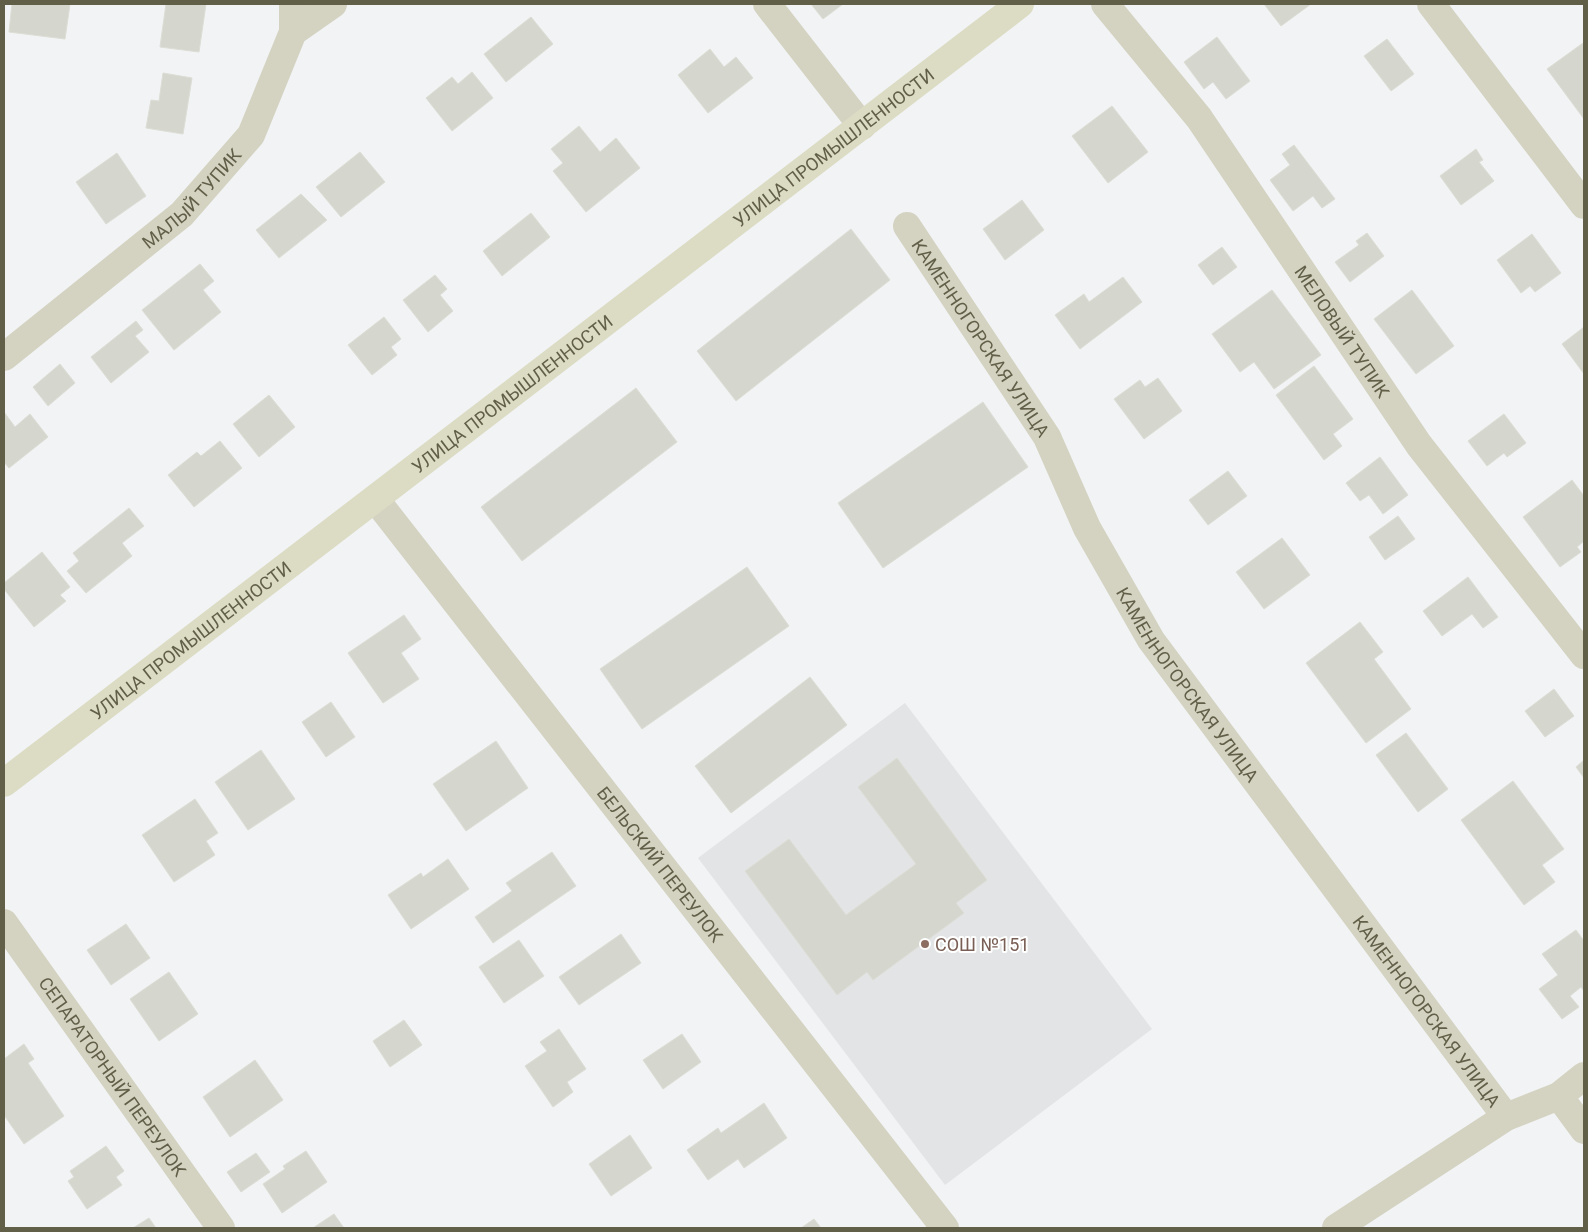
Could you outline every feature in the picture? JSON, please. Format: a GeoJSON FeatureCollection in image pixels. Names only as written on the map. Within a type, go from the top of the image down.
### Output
{"type":"FeatureCollection","features":[{"type":"Feature","properties":{"kind":"main road","name":"УЛИЦА ПРОМЫШЛЕННОСТИ"},"geometry":{"type":"LineString","coordinates":[[4,783],[376,500],[1020,4]]}},
{"type":"Feature","properties":{"kind":"street"},"geometry":{"type":"LineString","coordinates":[[293,4],[294,32]]}},
{"type":"Feature","properties":{"kind":"street"},"geometry":{"type":"LineString","coordinates":[[294,32],[334,4]]}},
{"type":"Feature","properties":{"kind":"street"},"geometry":{"type":"LineString","coordinates":[[768,4],[862,126]]}},
{"type":"Feature","properties":{"kind":"street","name":"МЕЛОВЫЙ ТУПИК"},"geometry":{"type":"LineString","coordinates":[[1105,4],[1199,118],[1419,445],[1584,655]]}},
{"type":"Feature","properties":{"kind":"street"},"geometry":{"type":"LineString","coordinates":[[1431,4],[1584,205]]}},
{"type":"Feature","properties":{"kind":"street","name":"МАЛЫЙ ТУПИК"},"geometry":{"type":"LineString","coordinates":[[4,357],[188,207],[251,135],[294,32]]}},
{"type":"Feature","properties":{"kind":"street","name":"КАМЕННОГОРСКАЯ УЛИЦА"},"geometry":{"type":"LineString","coordinates":[[907,226],[1047,437],[1087,528],[1151,640],[1506,1117]]}},
{"type":"Feature","properties":{"kind":"street","name":"БЕЛЬСКИЙ ПЕРЕУЛОК"},"geometry":{"type":"LineString","coordinates":[[376,500],[945,1228]]}},
{"type":"Feature","properties":{"kind":"street","name":"СЕПАРАТОРНЫЙ ПЕРЕУЛОК"},"geometry":{"type":"LineString","coordinates":[[4,923],[222,1228]]}},
{"type":"Feature","properties":{"kind":"street"},"geometry":{"type":"LineString","coordinates":[[1336,1228],[1506,1117],[1559,1096],[1584,1076]]}},
{"type":"Feature","properties":{"kind":"street"},"geometry":{"type":"LineString","coordinates":[[1559,1096],[1584,1130]]}},
{"type":"Feature","properties":{"kind":"shaded area","name":"СОШ №151"},"geometry":{"type":"Polygon","coordinates":[[[905,703],[1152,1029],[945,1185],[698,858],[905,703]]]}},
{"type":"Feature","properties":{"kind":"building"},"geometry":{"type":"Polygon","coordinates":[[[12,4],[70,4],[65,39],[9,32],[12,4]]]}},
{"type":"Feature","properties":{"kind":"building"},"geometry":{"type":"Polygon","coordinates":[[[166,4],[206,4],[199,52],[160,47],[166,4]]]}},
{"type":"Feature","properties":{"kind":"building"},"geometry":{"type":"Polygon","coordinates":[[[811,4],[843,4],[823,19],[811,4]]]}},
{"type":"Feature","properties":{"kind":"building"},"geometry":{"type":"Polygon","coordinates":[[[1264,4],[1311,4],[1281,26],[1264,4]]]}},
{"type":"Feature","properties":{"kind":"building"},"geometry":{"type":"Polygon","coordinates":[[[531,17],[553,44],[506,82],[484,54],[531,17]]]}},
{"type":"Feature","properties":{"kind":"building"},"geometry":{"type":"Polygon","coordinates":[[[1217,37],[1250,81],[1226,99],[1213,82],[1204,89],[1184,62],[1217,37]]]}},
{"type":"Feature","properties":{"kind":"building"},"geometry":{"type":"Polygon","coordinates":[[[1387,39],[1414,74],[1391,91],[1364,56],[1387,39]]]}},
{"type":"Feature","properties":{"kind":"building"},"geometry":{"type":"Polygon","coordinates":[[[1583,43],[1584,45],[1584,119],[1547,69],[1583,43]]]}},
{"type":"Feature","properties":{"kind":"building"},"geometry":{"type":"Polygon","coordinates":[[[710,49],[724,67],[736,57],[753,78],[708,113],[678,75],[710,49]]]}},
{"type":"Feature","properties":{"kind":"building"},"geometry":{"type":"Polygon","coordinates":[[[472,72],[493,98],[452,131],[426,98],[452,77],[458,84],[472,72]]]}},
{"type":"Feature","properties":{"kind":"building"},"geometry":{"type":"Polygon","coordinates":[[[163,73],[192,78],[183,134],[146,128],[151,100],[159,101],[163,73]]]}},
{"type":"Feature","properties":{"kind":"building"},"geometry":{"type":"Polygon","coordinates":[[[1112,106],[1148,152],[1108,183],[1072,136],[1112,106]]]}},
{"type":"Feature","properties":{"kind":"building"},"geometry":{"type":"Polygon","coordinates":[[[579,126],[600,152],[616,138],[640,168],[586,212],[553,171],[563,163],[551,149],[579,126]]]}},
{"type":"Feature","properties":{"kind":"building"},"geometry":{"type":"Polygon","coordinates":[[[1294,145],[1335,199],[1322,208],[1313,196],[1293,211],[1270,180],[1290,165],[1282,154],[1294,145]]]}},
{"type":"Feature","properties":{"kind":"building"},"geometry":{"type":"Polygon","coordinates":[[[1476,149],[1483,160],[1479,162],[1494,181],[1461,205],[1440,176],[1476,149]]]}},
{"type":"Feature","properties":{"kind":"building"},"geometry":{"type":"Polygon","coordinates":[[[360,152],[385,182],[341,217],[316,187],[360,152]]]}},
{"type":"Feature","properties":{"kind":"building"},"geometry":{"type":"Polygon","coordinates":[[[117,153],[146,196],[106,224],[76,182],[117,153]]]}},
{"type":"Feature","properties":{"kind":"building"},"geometry":{"type":"Polygon","coordinates":[[[301,194],[327,220],[279,258],[256,230],[301,194]]]}},
{"type":"Feature","properties":{"kind":"building"},"geometry":{"type":"Polygon","coordinates":[[[1022,200],[1044,230],[1005,260],[983,229],[1022,200]]]}},
{"type":"Feature","properties":{"kind":"building"},"geometry":{"type":"Polygon","coordinates":[[[531,213],[550,237],[502,276],[483,251],[531,213]]]}},
{"type":"Feature","properties":{"kind":"building"},"geometry":{"type":"Polygon","coordinates":[[[851,229],[890,280],[736,401],[697,351],[851,229]]]}},
{"type":"Feature","properties":{"kind":"building"},"geometry":{"type":"Polygon","coordinates":[[[1367,233],[1384,256],[1350,282],[1335,262],[1359,245],[1356,241],[1367,233]]]}},
{"type":"Feature","properties":{"kind":"building"},"geometry":{"type":"Polygon","coordinates":[[[1532,234],[1561,273],[1535,292],[1530,286],[1521,293],[1497,260],[1532,234]]]}},
{"type":"Feature","properties":{"kind":"building"},"geometry":{"type":"Polygon","coordinates":[[[1222,247],[1237,267],[1213,285],[1198,265],[1222,247]]]}},
{"type":"Feature","properties":{"kind":"building"},"geometry":{"type":"Polygon","coordinates":[[[200,264],[214,281],[203,290],[221,312],[174,350],[142,310],[200,264]]]}},
{"type":"Feature","properties":{"kind":"building"},"geometry":{"type":"Polygon","coordinates":[[[435,275],[447,289],[440,295],[453,311],[428,332],[403,300],[435,275]]]}},
{"type":"Feature","properties":{"kind":"building"},"geometry":{"type":"Polygon","coordinates":[[[1123,277],[1142,302],[1080,349],[1055,315],[1084,294],[1089,302],[1123,277]]]}},
{"type":"Feature","properties":{"kind":"building"},"geometry":{"type":"Polygon","coordinates":[[[1272,290],[1321,355],[1274,389],[1254,362],[1240,372],[1212,334],[1272,290]]]}},
{"type":"Feature","properties":{"kind":"building"},"geometry":{"type":"Polygon","coordinates":[[[1412,290],[1454,346],[1416,374],[1374,319],[1412,290]]]}},
{"type":"Feature","properties":{"kind":"building"},"geometry":{"type":"Polygon","coordinates":[[[384,317],[401,339],[391,347],[397,355],[372,375],[348,345],[384,317]]]}},
{"type":"Feature","properties":{"kind":"building"},"geometry":{"type":"Polygon","coordinates":[[[136,321],[143,330],[135,336],[149,352],[111,383],[91,357],[136,321]]]}},
{"type":"Feature","properties":{"kind":"building"},"geometry":{"type":"Polygon","coordinates":[[[1584,327],[1584,374],[1562,344],[1584,327]]]}},
{"type":"Feature","properties":{"kind":"building"},"geometry":{"type":"Polygon","coordinates":[[[60,364],[75,383],[48,406],[33,387],[60,364]]]}},
{"type":"Feature","properties":{"kind":"building"},"geometry":{"type":"Polygon","coordinates":[[[1314,366],[1353,419],[1333,434],[1342,446],[1324,460],[1276,395],[1314,366]]]}},
{"type":"Feature","properties":{"kind":"building"},"geometry":{"type":"Polygon","coordinates":[[[1158,378],[1182,411],[1144,439],[1114,399],[1140,380],[1145,387],[1158,378]]]}},
{"type":"Feature","properties":{"kind":"building"},"geometry":{"type":"Polygon","coordinates":[[[636,388],[677,442],[522,561],[481,507],[636,388]]]}},
{"type":"Feature","properties":{"kind":"building"},"geometry":{"type":"Polygon","coordinates":[[[269,395],[295,427],[259,457],[233,424],[269,395]]]}},
{"type":"Feature","properties":{"kind":"building"},"geometry":{"type":"Polygon","coordinates":[[[983,402],[1028,467],[883,568],[838,503],[983,402]]]}},
{"type":"Feature","properties":{"kind":"building"},"geometry":{"type":"Polygon","coordinates":[[[4,412],[15,427],[30,414],[48,437],[9,468],[4,462],[4,412]]]}},
{"type":"Feature","properties":{"kind":"building"},"geometry":{"type":"Polygon","coordinates":[[[1504,414],[1526,443],[1507,457],[1504,453],[1487,466],[1468,441],[1504,414]]]}},
{"type":"Feature","properties":{"kind":"building"},"geometry":{"type":"Polygon","coordinates":[[[220,441],[242,468],[194,507],[168,475],[197,452],[201,456],[220,441]]]}},
{"type":"Feature","properties":{"kind":"building"},"geometry":{"type":"Polygon","coordinates":[[[1380,457],[1408,495],[1383,514],[1369,495],[1360,501],[1346,483],[1380,457]]]}},
{"type":"Feature","properties":{"kind":"building"},"geometry":{"type":"Polygon","coordinates":[[[1228,471],[1247,496],[1208,525],[1189,500],[1228,471]]]}},
{"type":"Feature","properties":{"kind":"building"},"geometry":{"type":"Polygon","coordinates":[[[1572,480],[1584,496],[1584,541],[1577,547],[1581,552],[1560,567],[1523,517],[1572,480]]]}},
{"type":"Feature","properties":{"kind":"building"},"geometry":{"type":"Polygon","coordinates":[[[129,508],[144,526],[122,543],[132,556],[86,593],[67,571],[79,561],[73,553],[129,508]]]}},
{"type":"Feature","properties":{"kind":"building"},"geometry":{"type":"Polygon","coordinates":[[[1398,516],[1415,539],[1385,560],[1369,537],[1398,516]]]}},
{"type":"Feature","properties":{"kind":"building"},"geometry":{"type":"Polygon","coordinates":[[[1282,538],[1310,575],[1264,609],[1236,572],[1282,538]]]}},
{"type":"Feature","properties":{"kind":"building"},"geometry":{"type":"Polygon","coordinates":[[[42,552],[70,587],[60,595],[66,601],[34,627],[4,589],[4,583],[42,552]]]}},
{"type":"Feature","properties":{"kind":"building"},"geometry":{"type":"Polygon","coordinates":[[[747,567],[789,626],[642,729],[600,669],[747,567]]]}},
{"type":"Feature","properties":{"kind":"building"},"geometry":{"type":"Polygon","coordinates":[[[1468,577],[1498,617],[1483,628],[1472,614],[1442,636],[1423,611],[1468,577]]]}},
{"type":"Feature","properties":{"kind":"building"},"geometry":{"type":"Polygon","coordinates":[[[404,615],[421,639],[401,653],[419,679],[383,703],[348,653],[404,615]]]}},
{"type":"Feature","properties":{"kind":"building"},"geometry":{"type":"Polygon","coordinates":[[[1360,622],[1383,652],[1374,659],[1411,709],[1366,743],[1306,663],[1360,622]]]}},
{"type":"Feature","properties":{"kind":"building"},"geometry":{"type":"Polygon","coordinates":[[[810,677],[847,725],[731,813],[695,766],[810,677]]]}},
{"type":"Feature","properties":{"kind":"building"},"geometry":{"type":"Polygon","coordinates":[[[1554,689],[1574,716],[1545,737],[1525,711],[1554,689]]]}},
{"type":"Feature","properties":{"kind":"building"},"geometry":{"type":"Polygon","coordinates":[[[331,702],[355,737],[326,757],[302,722],[331,702]]]}},
{"type":"Feature","properties":{"kind":"building"},"geometry":{"type":"Polygon","coordinates":[[[1406,733],[1448,789],[1418,812],[1376,755],[1406,733]]]}},
{"type":"Feature","properties":{"kind":"building"},"geometry":{"type":"Polygon","coordinates":[[[496,741],[528,788],[466,831],[433,784],[496,741]]]}},
{"type":"Feature","properties":{"kind":"building"},"geometry":{"type":"Polygon","coordinates":[[[261,750],[295,799],[248,830],[215,782],[261,750]]]}},
{"type":"Feature","properties":{"kind":"building"},"geometry":{"type":"Polygon","coordinates":[[[897,758],[987,880],[956,903],[964,913],[873,980],[867,972],[837,995],[745,871],[789,839],[846,915],[916,864],[858,787],[897,758]]]}},
{"type":"Feature","properties":{"kind":"building"},"geometry":{"type":"Polygon","coordinates":[[[1584,760],[1584,778],[1576,767],[1584,760]]]}},
{"type":"Feature","properties":{"kind":"building"},"geometry":{"type":"Polygon","coordinates":[[[1513,781],[1564,849],[1542,865],[1555,882],[1524,905],[1461,820],[1513,781]]]}},
{"type":"Feature","properties":{"kind":"building"},"geometry":{"type":"Polygon","coordinates":[[[195,799],[218,833],[206,841],[215,855],[174,882],[142,835],[195,799]]]}},
{"type":"Feature","properties":{"kind":"building"},"geometry":{"type":"Polygon","coordinates":[[[552,852],[576,886],[493,943],[475,917],[512,891],[506,883],[552,852]]]}},
{"type":"Feature","properties":{"kind":"building"},"geometry":{"type":"Polygon","coordinates":[[[448,859],[469,889],[411,929],[388,895],[421,873],[423,877],[448,859]]]}},
{"type":"Feature","properties":{"kind":"building"},"geometry":{"type":"Polygon","coordinates":[[[126,924],[150,958],[111,985],[87,950],[126,924]]]}},
{"type":"Feature","properties":{"kind":"building"},"geometry":{"type":"Polygon","coordinates":[[[1576,930],[1584,941],[1584,991],[1581,987],[1570,996],[1579,1007],[1562,1019],[1539,989],[1558,975],[1542,954],[1576,930]]]}},
{"type":"Feature","properties":{"kind":"building"},"geometry":{"type":"Polygon","coordinates":[[[621,934],[641,963],[579,1005],[559,977],[621,934]]]}},
{"type":"Feature","properties":{"kind":"building"},"geometry":{"type":"Polygon","coordinates":[[[519,940],[544,976],[504,1003],[479,967],[519,940]]]}},
{"type":"Feature","properties":{"kind":"building"},"geometry":{"type":"Polygon","coordinates":[[[169,972],[198,1014],[159,1041],[130,999],[169,972]]]}},
{"type":"Feature","properties":{"kind":"building"},"geometry":{"type":"Polygon","coordinates":[[[404,1020],[422,1045],[390,1067],[373,1041],[404,1020]]]}},
{"type":"Feature","properties":{"kind":"building"},"geometry":{"type":"Polygon","coordinates":[[[559,1029],[586,1069],[567,1082],[573,1092],[553,1107],[525,1066],[547,1051],[540,1042],[559,1029]]]}},
{"type":"Feature","properties":{"kind":"building"},"geometry":{"type":"Polygon","coordinates":[[[682,1034],[701,1062],[663,1089],[643,1060],[682,1034]]]}},
{"type":"Feature","properties":{"kind":"building"},"geometry":{"type":"Polygon","coordinates":[[[24,1044],[34,1059],[28,1063],[64,1116],[24,1144],[4,1115],[4,1059],[24,1044]]]}},
{"type":"Feature","properties":{"kind":"building"},"geometry":{"type":"Polygon","coordinates":[[[255,1060],[283,1100],[230,1137],[203,1097],[255,1060]]]}},
{"type":"Feature","properties":{"kind":"building"},"geometry":{"type":"Polygon","coordinates":[[[764,1103],[787,1138],[744,1168],[738,1159],[708,1180],[687,1150],[718,1128],[721,1133],[764,1103]]]}},
{"type":"Feature","properties":{"kind":"building"},"geometry":{"type":"Polygon","coordinates":[[[630,1135],[652,1168],[611,1196],[589,1164],[630,1135]]]}},
{"type":"Feature","properties":{"kind":"building"},"geometry":{"type":"Polygon","coordinates":[[[106,1146],[124,1171],[116,1177],[122,1185],[87,1209],[68,1181],[74,1177],[70,1171],[106,1146]]]}},
{"type":"Feature","properties":{"kind":"building"},"geometry":{"type":"Polygon","coordinates":[[[306,1151],[327,1182],[282,1213],[263,1184],[285,1169],[283,1166],[306,1151]]]}},
{"type":"Feature","properties":{"kind":"building"},"geometry":{"type":"Polygon","coordinates":[[[256,1153],[270,1172],[241,1192],[227,1172],[256,1153]]]}},
{"type":"Feature","properties":{"kind":"building"},"geometry":{"type":"Polygon","coordinates":[[[334,1214],[344,1228],[313,1228],[334,1214]]]}},
{"type":"Feature","properties":{"kind":"building"},"geometry":{"type":"Polygon","coordinates":[[[149,1218],[156,1228],[133,1228],[149,1218]]]}},
{"type":"Feature","properties":{"kind":"building"},"geometry":{"type":"Polygon","coordinates":[[[814,1219],[821,1228],[801,1228],[814,1219]]]}},
{"type":"Feature","properties":{"kind":"place","name":"СОШ №151"},"geometry":{"type":"Point","coordinates":[925,944]}}]}
